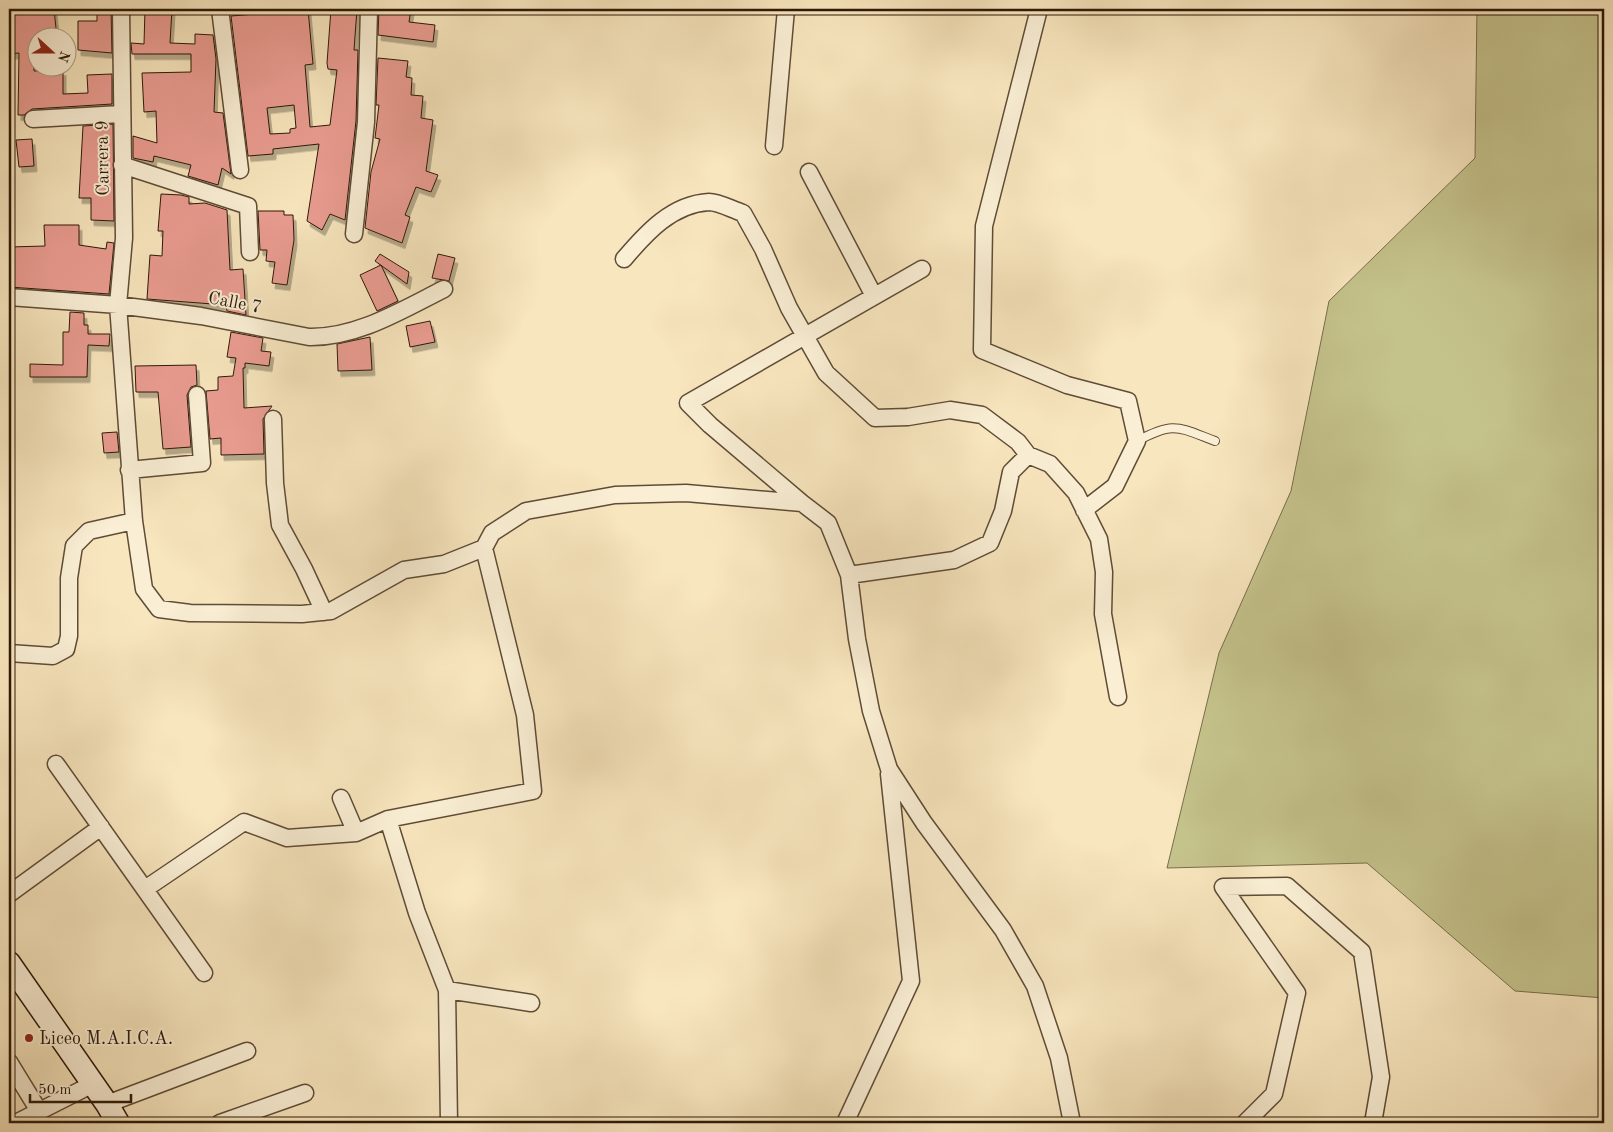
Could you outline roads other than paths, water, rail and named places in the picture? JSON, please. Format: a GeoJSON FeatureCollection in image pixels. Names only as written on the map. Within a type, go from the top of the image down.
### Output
{"type":"FeatureCollection","features":[{"type":"Feature","properties":{"kind":"main road"},"geometry":{"type":"LineString","coordinates":[[9,963],[107,1104],[118,1123]]}},
{"type":"Feature","properties":{"kind":"street","name":"Carrera 9"},"geometry":{"type":"LineString","coordinates":[[121,9],[124,238],[118,305],[129,470],[144,589],[159,609],[190,613],[302,614],[324,612]]}},
{"type":"Feature","properties":{"kind":"street"},"geometry":{"type":"LineString","coordinates":[[220,9],[240,170]]}},
{"type":"Feature","properties":{"kind":"street"},"geometry":{"type":"LineString","coordinates":[[354,234],[366,122],[369,9]]}},
{"type":"Feature","properties":{"kind":"street"},"geometry":{"type":"LineString","coordinates":[[774,146],[786,9]]}},
{"type":"Feature","properties":{"kind":"street"},"geometry":{"type":"LineString","coordinates":[[1040,9],[984,226],[982,350],[1067,385],[1128,401],[1137,441],[1115,486],[1084,510]]}},
{"type":"Feature","properties":{"kind":"street"},"geometry":{"type":"LineString","coordinates":[[33,119],[121,114]]}},
{"type":"Feature","properties":{"kind":"street"},"geometry":{"type":"LineString","coordinates":[[122,165],[248,206],[250,252]]}},
{"type":"Feature","properties":{"kind":"street"},"geometry":{"type":"LineString","coordinates":[[809,172],[874,296]]}},
{"type":"Feature","properties":{"kind":"street"},"geometry":{"type":"LineString","coordinates":[[624,260],[645,234],[674,211],[710,202],[743,213],[763,249],[804,335],[826,373],[854,402],[875,418],[908,417],[950,410],[982,415],[1018,442],[1028,454],[1050,464],[1076,493],[1099,539],[1104,572],[1103,614],[1118,697]]}},
{"type":"Feature","properties":{"kind":"street"},"geometry":{"type":"LineString","coordinates":[[845,1123],[912,981],[889,769],[872,711],[857,639],[849,575],[828,523],[710,425],[688,403],[922,269]]}},
{"type":"Feature","properties":{"kind":"street","name":"Calle 7"},"geometry":{"type":"LineString","coordinates":[[9,297],[118,305],[201,316],[309,337],[323,337],[385,319],[444,289]]}},
{"type":"Feature","properties":{"kind":"street"},"geometry":{"type":"LineString","coordinates":[[129,470],[202,463],[197,395]]}},
{"type":"Feature","properties":{"kind":"street"},"geometry":{"type":"LineString","coordinates":[[273,419],[275,483],[280,525],[304,569],[324,612],[331,611],[404,570],[444,564],[484,548]]}},
{"type":"Feature","properties":{"kind":"street"},"geometry":{"type":"LineString","coordinates":[[849,575],[954,560],[990,543],[1003,511],[1011,472],[1028,454]]}},
{"type":"Feature","properties":{"kind":"street"},"geometry":{"type":"LineString","coordinates":[[145,889],[244,822],[287,838],[356,833],[388,819],[533,791],[525,715],[484,548],[492,532],[526,511],[616,495],[686,493],[802,503]]}},
{"type":"Feature","properties":{"kind":"street"},"geometry":{"type":"LineString","coordinates":[[9,653],[53,656],[66,649],[69,636],[69,578],[74,546],[89,531],[134,521]]}},
{"type":"Feature","properties":{"kind":"street"},"geometry":{"type":"LineString","coordinates":[[56,764],[204,972]]}},
{"type":"Feature","properties":{"kind":"street"},"geometry":{"type":"LineString","coordinates":[[889,769],[924,823],[1003,930],[1035,986],[1059,1058],[1072,1123]]}},
{"type":"Feature","properties":{"kind":"street"},"geometry":{"type":"LineString","coordinates":[[341,798],[356,833]]}},
{"type":"Feature","properties":{"kind":"street"},"geometry":{"type":"LineString","coordinates":[[388,819],[417,912],[447,990],[449,1123]]}},
{"type":"Feature","properties":{"kind":"street"},"geometry":{"type":"LineString","coordinates":[[9,894],[101,827]]}},
{"type":"Feature","properties":{"kind":"street"},"geometry":{"type":"LineString","coordinates":[[1244,1123],[1274,1094],[1297,993],[1223,887],[1287,886],[1362,952],[1381,1077],[1373,1123]]}},
{"type":"Feature","properties":{"kind":"street"},"geometry":{"type":"LineString","coordinates":[[447,990],[531,1003]]}},
{"type":"Feature","properties":{"kind":"street"},"geometry":{"type":"LineString","coordinates":[[107,1104],[247,1051]]}},
{"type":"Feature","properties":{"kind":"street"},"geometry":{"type":"LineString","coordinates":[[9,1062],[39,1111]]}},
{"type":"Feature","properties":{"kind":"street"},"geometry":{"type":"LineString","coordinates":[[16,1123],[93,1084]]}},
{"type":"Feature","properties":{"kind":"street"},"geometry":{"type":"LineString","coordinates":[[220,1123],[306,1093]]}},
{"type":"Feature","properties":{"kind":"lane"},"geometry":{"type":"LineString","coordinates":[[1137,441],[1154,432],[1178,427],[1215,441]]}},
{"type":"Feature","properties":{"kind":"place","name":"Liceo M.A.I.C.A."},"geometry":{"type":"Point","coordinates":[29,1038]}}]}
